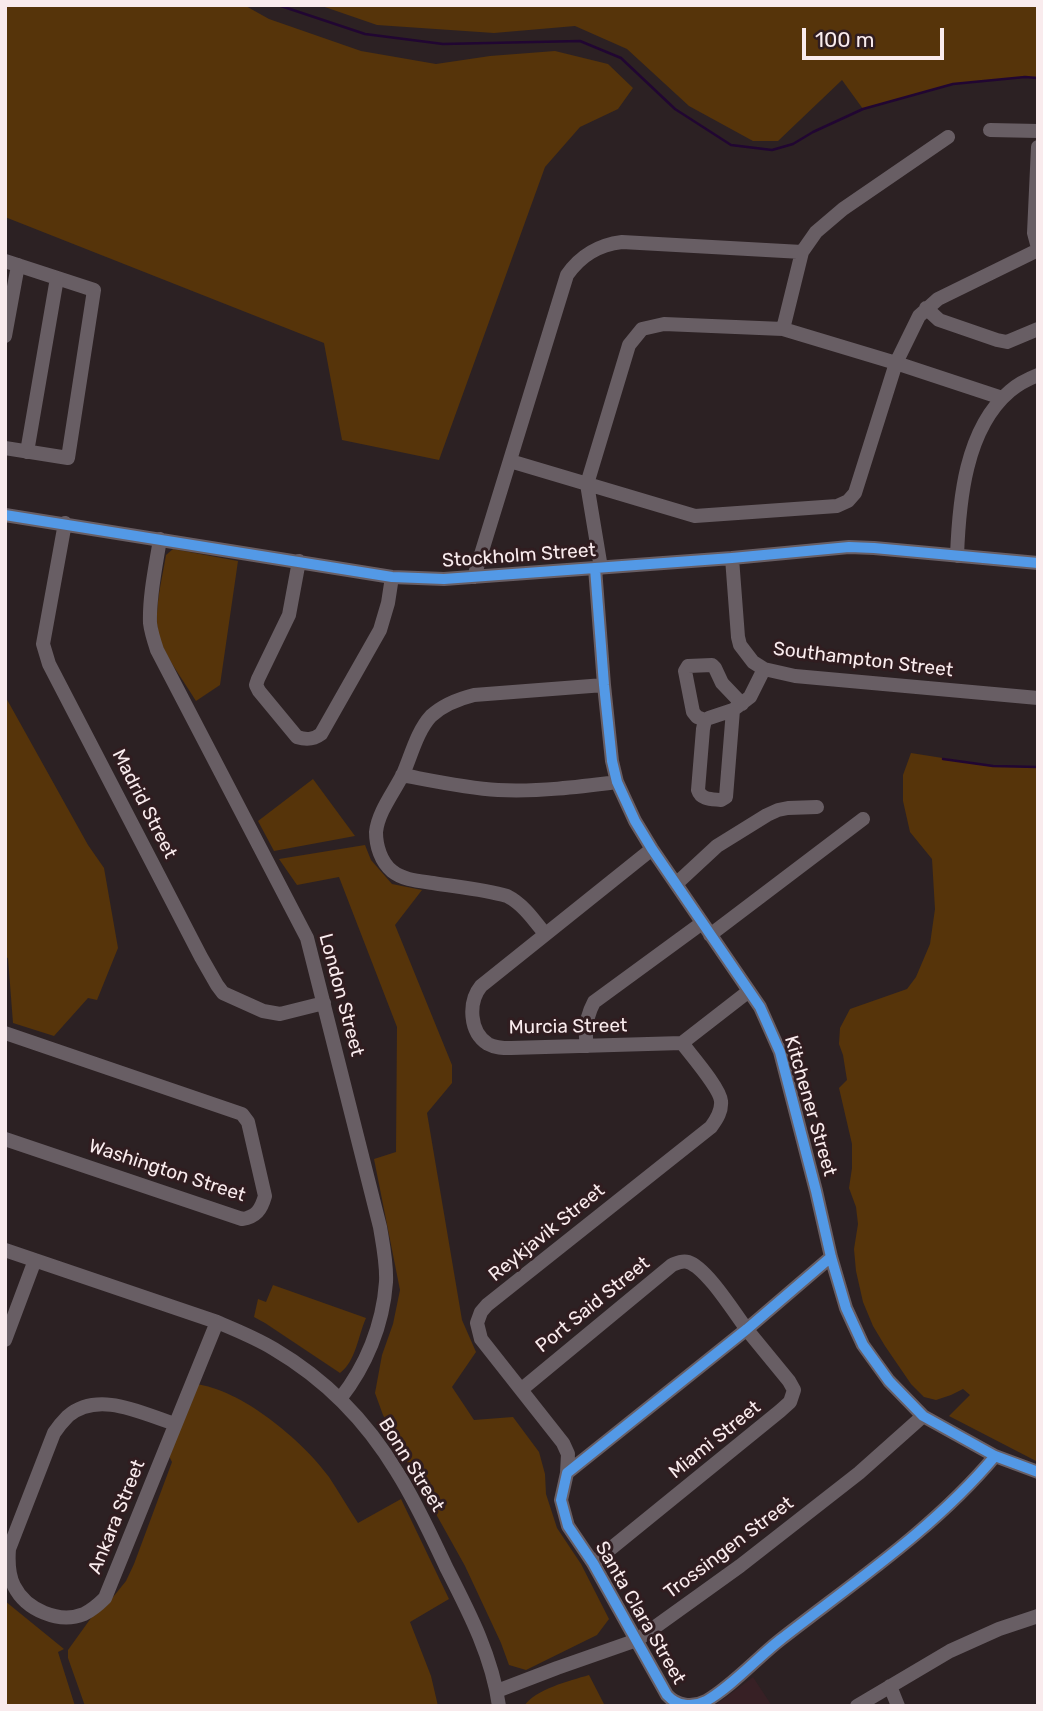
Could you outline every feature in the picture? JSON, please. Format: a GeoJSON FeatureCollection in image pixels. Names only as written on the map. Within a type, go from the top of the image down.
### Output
{"type":"FeatureCollection","features":[{"type":"Feature","properties":{"kind":"street"},"geometry":{"type":"LineString","coordinates":[[990,130],[1038,131]]}},
{"type":"Feature","properties":{"kind":"street"},"geometry":{"type":"LineString","coordinates":[[783,330],[802,252],[816,232],[843,209],[948,137]]}},
{"type":"Feature","properties":{"kind":"street"},"geometry":{"type":"LineString","coordinates":[[510,461],[695,516],[837,506],[848,502],[855,493],[897,363],[919,316],[938,299],[1038,249],[1034,233],[1038,147]]}},
{"type":"Feature","properties":{"kind":"street"},"geometry":{"type":"LineString","coordinates":[[474,577],[567,275],[574,264],[583,256],[608,244],[622,242],[802,252]]}},
{"type":"Feature","properties":{"kind":"street"},"geometry":{"type":"LineString","coordinates":[[5,336],[11,263],[94,290],[68,458],[5,448]]}},
{"type":"Feature","properties":{"kind":"street"},"geometry":{"type":"LineString","coordinates":[[27,452],[57,278]]}},
{"type":"Feature","properties":{"kind":"street"},"geometry":{"type":"LineString","coordinates":[[926,308],[939,320],[1007,342],[1038,329]]}},
{"type":"Feature","properties":{"kind":"street"},"geometry":{"type":"LineString","coordinates":[[587,484],[629,345],[642,329],[664,324],[783,330],[897,363],[1002,398]]}},
{"type":"Feature","properties":{"kind":"street"},"geometry":{"type":"LineString","coordinates":[[957,556],[961,494],[969,461],[984,425],[1002,398],[1012,389],[1038,375]]}},
{"type":"Feature","properties":{"kind":"street","name":"Kitchener Street"},"geometry":{"type":"LineString","coordinates":[[587,484],[598,568],[604,685],[612,761],[617,782],[635,821],[652,849],[760,1007],[780,1052],[846,1308],[863,1345],[889,1381],[923,1416],[995,1456],[1038,1472]]}},
{"type":"Feature","properties":{"kind":"street","name":"Stockholm Street"},"geometry":{"type":"LineString","coordinates":[[5,515],[392,577],[424,579],[733,558],[849,547],[1038,563]]}},
{"type":"Feature","properties":{"kind":"street","name":"Madrid Street"},"geometry":{"type":"LineString","coordinates":[[65,523],[45,630],[44,651],[201,957],[223,993],[263,1011],[280,1014],[324,1003]]}},
{"type":"Feature","properties":{"kind":"street","name":"London Street"},"geometry":{"type":"LineString","coordinates":[[160,539],[150,612],[150,626],[157,650],[310,944],[380,1227],[386,1282],[383,1297],[372,1343],[357,1377],[340,1399]]}},
{"type":"Feature","properties":{"kind":"street","name":"Southampton Street"},"geometry":{"type":"LineString","coordinates":[[733,558],[739,642],[749,658],[764,669],[795,676],[1038,698]]}},
{"type":"Feature","properties":{"kind":"street"},"geometry":{"type":"LineString","coordinates":[[299,561],[289,615],[256,685],[297,737],[304,739],[312,739],[321,734],[380,630],[392,577]]}},
{"type":"Feature","properties":{"kind":"street"},"geometry":{"type":"LineString","coordinates":[[705,720],[699,795],[721,800],[726,797],[738,707],[712,665],[688,666],[685,671],[694,712],[697,717],[705,720],[738,707],[750,698],[764,669]]}},
{"type":"Feature","properties":{"kind":"street"},"geometry":{"type":"LineString","coordinates":[[545,934],[517,902],[507,896],[408,879],[391,870],[382,859],[377,830],[381,816],[429,718],[449,703],[474,695],[604,685]]}},
{"type":"Feature","properties":{"kind":"street"},"geometry":{"type":"LineString","coordinates":[[402,775],[471,788],[512,790],[568,788],[617,782]]}},
{"type":"Feature","properties":{"kind":"street"},"geometry":{"type":"LineString","coordinates":[[676,884],[718,846],[767,815],[788,808],[817,807]]}},
{"type":"Feature","properties":{"kind":"street"},"geometry":{"type":"LineString","coordinates":[[587,1046],[587,1018],[598,998],[706,929],[863,819]]}},
{"type":"Feature","properties":{"kind":"street","name":"Murcia Street"},"geometry":{"type":"LineString","coordinates":[[652,849],[478,989],[473,1000],[472,1014],[481,1038],[496,1047],[682,1043]]}},
{"type":"Feature","properties":{"kind":"street"},"geometry":{"type":"LineString","coordinates":[[682,1043],[749,991]]}},
{"type":"Feature","properties":{"kind":"street","name":"Washington Street"},"geometry":{"type":"LineString","coordinates":[[5,1033],[242,1114],[248,1122],[265,1196],[256,1215],[242,1219],[5,1139]]}},
{"type":"Feature","properties":{"kind":"street","name":"Reykjavik Street"},"geometry":{"type":"LineString","coordinates":[[567,1473],[568,1454],[563,1443],[485,1346],[477,1327],[479,1316],[487,1305],[711,1127],[721,1110],[720,1095],[682,1043]]}},
{"type":"Feature","properties":{"kind":"street","name":"Bonn Street"},"geometry":{"type":"LineString","coordinates":[[5,1250],[216,1322],[259,1341],[287,1357],[340,1399],[367,1428],[398,1473],[415,1505],[470,1615],[487,1656],[498,1698]]}},
{"type":"Feature","properties":{"kind":"street"},"geometry":{"type":"LineString","coordinates":[[567,1473],[747,1329],[831,1257]]}},
{"type":"Feature","properties":{"kind":"street"},"geometry":{"type":"LineString","coordinates":[[5,1340],[35,1260]]}},
{"type":"Feature","properties":{"kind":"street","name":"Port Said Street"},"geometry":{"type":"LineString","coordinates":[[522,1389],[672,1265],[682,1261],[690,1262],[707,1277],[747,1329]]}},
{"type":"Feature","properties":{"kind":"street","name":"Ankara Street"},"geometry":{"type":"LineString","coordinates":[[175,1424],[108,1404],[90,1405],[78,1410],[61,1424],[54,1433],[9,1549],[10,1574],[14,1587],[24,1600],[52,1616],[65,1618],[82,1615],[105,1598],[175,1424],[216,1322]]}},
{"type":"Feature","properties":{"kind":"street","name":"Miami Street"},"geometry":{"type":"LineString","coordinates":[[593,1563],[790,1402],[794,1390],[789,1381],[747,1329]]}},
{"type":"Feature","properties":{"kind":"street","name":"Trossingen Street"},"geometry":{"type":"LineString","coordinates":[[498,1698],[557,1668],[637,1640],[740,1566],[848,1482],[923,1416]]}},
{"type":"Feature","properties":{"kind":"street","name":"Santa Clara Street"},"geometry":{"type":"LineString","coordinates":[[567,1473],[562,1493],[568,1526],[593,1563],[667,1695],[673,1702],[690,1705],[706,1700],[776,1642],[894,1552],[974,1480],[995,1456]]}},
{"type":"Feature","properties":{"kind":"street"},"geometry":{"type":"LineString","coordinates":[[858,1706],[950,1651],[999,1629],[1038,1616]]}},
{"type":"Feature","properties":{"kind":"street"},"geometry":{"type":"LineString","coordinates":[[890,1686],[898,1706]]}},
{"type":"Feature","properties":{"kind":"shaded area"},"geometry":{"type":"Polygon","coordinates":[[[5,5],[244,5],[269,19],[361,51],[436,64],[555,51],[608,64],[633,88],[618,109],[580,127],[545,167],[439,460],[342,440],[324,343],[5,217],[5,5]]]}},
{"type":"Feature","properties":{"kind":"shaded area"},"geometry":{"type":"Polygon","coordinates":[[[319,5],[1038,5],[1038,78],[953,84],[863,109],[842,80],[778,141],[753,141],[689,106],[627,49],[575,26],[494,33],[377,25],[319,5]]]}},
{"type":"Feature","properties":{"kind":"shaded area"},"geometry":{"type":"Polygon","coordinates":[[[173,549],[238,561],[220,685],[196,701],[169,658],[158,633],[157,614],[166,555],[173,549]]]}},
{"type":"Feature","properties":{"kind":"shaded area"},"geometry":{"type":"Polygon","coordinates":[[[5,696],[88,845],[104,868],[118,948],[97,1000],[88,998],[54,1036],[13,1023],[8,958],[5,957],[5,696]]]}},
{"type":"Feature","properties":{"kind":"shaded area"},"geometry":{"type":"Polygon","coordinates":[[[911,753],[993,766],[1038,767],[1038,1462],[949,1416],[970,1395],[963,1389],[936,1400],[924,1397],[911,1384],[873,1326],[863,1302],[856,1271],[854,1249],[858,1224],[856,1207],[849,1188],[852,1144],[839,1088],[847,1080],[839,1044],[840,1028],[850,1009],[907,989],[916,977],[930,944],[935,909],[932,859],[910,832],[903,801],[903,775],[911,753]]]}},
{"type":"Feature","properties":{"kind":"shaded area"},"geometry":{"type":"Polygon","coordinates":[[[313,779],[355,836],[274,851],[258,821],[313,779]]]}},
{"type":"Feature","properties":{"kind":"shaded area"},"geometry":{"type":"Polygon","coordinates":[[[365,845],[371,860],[392,884],[422,890],[395,925],[452,1065],[452,1083],[427,1113],[462,1320],[476,1352],[452,1387],[474,1420],[513,1417],[539,1452],[545,1474],[546,1494],[557,1528],[581,1564],[609,1619],[597,1635],[526,1670],[509,1665],[465,1566],[407,1462],[375,1393],[382,1355],[393,1324],[400,1290],[374,1159],[396,1152],[397,1027],[339,877],[297,885],[279,859],[365,845]]]}},
{"type":"Feature","properties":{"kind":"shaded area"},"geometry":{"type":"Polygon","coordinates":[[[273,1285],[366,1318],[350,1362],[340,1373],[254,1317],[258,1299],[266,1302],[273,1285]]]}},
{"type":"Feature","properties":{"kind":"shaded area"},"geometry":{"type":"Polygon","coordinates":[[[195,1384],[232,1395],[269,1418],[287,1433],[329,1477],[358,1523],[401,1499],[449,1599],[410,1622],[431,1676],[438,1706],[85,1706],[68,1658],[68,1650],[91,1618],[105,1607],[126,1581],[172,1462],[169,1456],[195,1384]]]}},
{"type":"Feature","properties":{"kind":"shaded area"},"geometry":{"type":"Polygon","coordinates":[[[5,1601],[64,1649],[58,1652],[75,1706],[5,1706],[5,1601]]]}},
{"type":"Feature","properties":{"kind":"shaded area"},"geometry":{"type":"Polygon","coordinates":[[[589,1675],[605,1706],[524,1706],[545,1690],[589,1675]]]}},
{"type":"Feature","properties":{"kind":"shaded area"},"geometry":{"type":"Polygon","coordinates":[[[753,1677],[772,1706],[714,1706],[753,1677]]]}},
{"type":"Feature","properties":{"kind":"waterway"},"geometry":{"type":"LineString","coordinates":[[278,5],[365,34],[443,44],[580,41],[621,58],[675,109],[731,145],[772,150],[793,144],[863,109],[953,84],[1038,78]]}},
{"type":"Feature","properties":{"kind":"waterway"},"geometry":{"type":"LineString","coordinates":[[943,759],[993,766],[1038,767]]}},
{"type":"Feature","properties":{"kind":"cycle path"},"geometry":{"type":"LineString","coordinates":[[5,515],[392,577],[444,579],[849,547],[1038,563]]}},
{"type":"Feature","properties":{"kind":"cycle path"},"geometry":{"type":"LineString","coordinates":[[595,568],[604,685],[612,761],[617,782],[635,821],[652,849],[760,1007],[780,1052],[831,1257],[846,1308],[863,1345],[889,1381],[923,1416],[995,1456],[1038,1472]]}},
{"type":"Feature","properties":{"kind":"cycle path"},"geometry":{"type":"LineString","coordinates":[[831,1257],[747,1329],[567,1473],[561,1500],[568,1526],[593,1563],[667,1695],[675,1702],[690,1705],[701,1703],[715,1695],[780,1640],[920,1531],[972,1482],[995,1456]]}}]}
